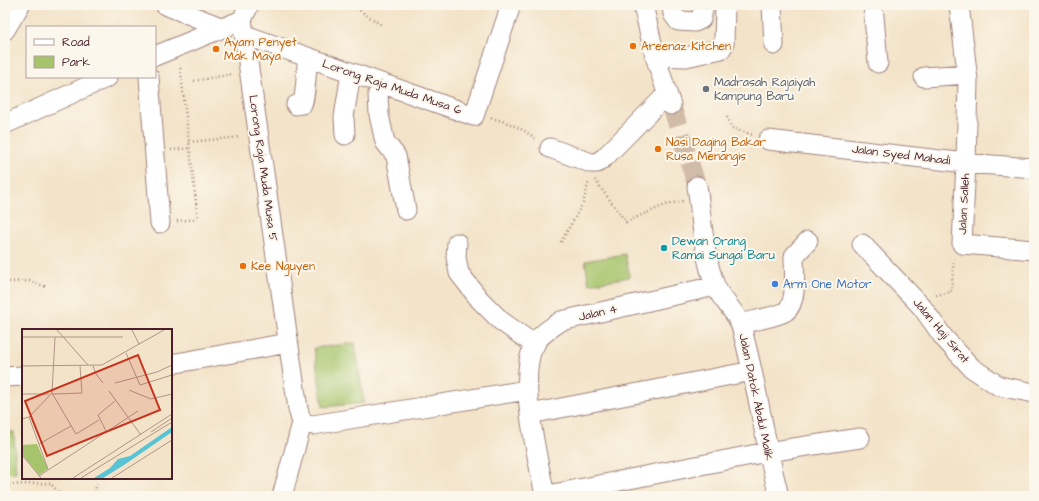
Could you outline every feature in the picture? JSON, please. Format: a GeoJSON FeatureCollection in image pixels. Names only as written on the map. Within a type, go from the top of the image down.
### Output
{"type":"FeatureCollection","features":[{"type":"Feature","properties":{"kind":"street"},"geometry":{"type":"LineString","coordinates":[[5,30],[20,5]]}},
{"type":"Feature","properties":{"kind":"street"},"geometry":{"type":"LineString","coordinates":[[166,5],[223,28]]}},
{"type":"Feature","properties":{"kind":"street","name":"Lorong Raja Muda Musa 6"},"geometry":{"type":"LineString","coordinates":[[245,20],[308,58],[474,116],[511,5]]}},
{"type":"Feature","properties":{"kind":"street"},"geometry":{"type":"LineString","coordinates":[[550,148],[591,163],[597,163],[669,100],[654,56],[643,5]]}},
{"type":"Feature","properties":{"kind":"street"},"geometry":{"type":"LineString","coordinates":[[672,5],[673,14],[678,21],[695,22],[701,19],[704,5]]}},
{"type":"Feature","properties":{"kind":"street"},"geometry":{"type":"LineString","coordinates":[[654,56],[686,57],[721,49],[724,44],[726,5]]}},
{"type":"Feature","properties":{"kind":"street"},"geometry":{"type":"LineString","coordinates":[[772,5],[774,45]]}},
{"type":"Feature","properties":{"kind":"street"},"geometry":{"type":"LineString","coordinates":[[873,5],[878,63]]}},
{"type":"Feature","properties":{"kind":"street","name":"Jalan Salleh"},"geometry":{"type":"LineString","coordinates":[[959,5],[967,74],[966,163],[962,244],[1034,250]]}},
{"type":"Feature","properties":{"kind":"street"},"geometry":{"type":"LineString","coordinates":[[156,56],[245,20]]}},
{"type":"Feature","properties":{"kind":"street","name":"Lorong Raja Muda Musa 5"},"geometry":{"type":"LineString","coordinates":[[245,20],[250,71],[288,343],[298,409],[302,423]]}},
{"type":"Feature","properties":{"kind":"street"},"geometry":{"type":"LineString","coordinates":[[296,105],[302,104],[304,100],[305,76],[308,58]]}},
{"type":"Feature","properties":{"kind":"street"},"geometry":{"type":"LineString","coordinates":[[345,136],[344,117],[351,73]]}},
{"type":"Feature","properties":{"kind":"street"},"geometry":{"type":"LineString","coordinates":[[924,77],[967,74]]}},
{"type":"Feature","properties":{"kind":"street"},"geometry":{"type":"LineString","coordinates":[[5,124],[106,78]]}},
{"type":"Feature","properties":{"kind":"street"},"geometry":{"type":"LineString","coordinates":[[149,78],[160,223]]}},
{"type":"Feature","properties":{"kind":"street"},"geometry":{"type":"LineString","coordinates":[[381,83],[378,93],[385,142],[396,156],[406,210]]}},
{"type":"Feature","properties":{"kind":"street","name":"Jalan Syed Mahadi"},"geometry":{"type":"LineString","coordinates":[[768,140],[966,163],[1034,168]]}},
{"type":"Feature","properties":{"kind":"street","name":"Jalan Datok Abdul Malik"},"geometry":{"type":"LineString","coordinates":[[698,192],[708,263],[715,286],[740,324],[752,370],[767,452],[779,496]]}},
{"type":"Feature","properties":{"kind":"street"},"geometry":{"type":"LineString","coordinates":[[740,324],[785,312],[791,305],[794,296],[794,256],[808,241]]}},
{"type":"Feature","properties":{"kind":"street"},"geometry":{"type":"LineString","coordinates":[[457,243],[456,257],[459,273],[463,279],[500,321],[535,345]]}},
{"type":"Feature","properties":{"kind":"street","name":"Jalan Haji Sirat"},"geometry":{"type":"LineString","coordinates":[[862,244],[916,301],[944,338],[972,368],[999,386],[1034,393]]}},
{"type":"Feature","properties":{"kind":"street","name":"Jalan 4"},"geometry":{"type":"LineString","coordinates":[[544,496],[527,390],[529,359],[535,345],[547,330],[561,321],[715,286]]}},
{"type":"Feature","properties":{"kind":"street"},"geometry":{"type":"LineString","coordinates":[[172,364],[288,343]]}},
{"type":"Feature","properties":{"kind":"street"},"geometry":{"type":"LineString","coordinates":[[530,414],[752,370]]}},
{"type":"Feature","properties":{"kind":"street"},"geometry":{"type":"LineString","coordinates":[[5,377],[22,376]]}},
{"type":"Feature","properties":{"kind":"street"},"geometry":{"type":"LineString","coordinates":[[282,496],[302,423],[313,425],[527,390]]}},
{"type":"Feature","properties":{"kind":"street"},"geometry":{"type":"LineString","coordinates":[[544,496],[767,452],[860,438]]}},
{"type":"Feature","properties":{"kind":"path"},"geometry":{"type":"LineString","coordinates":[[353,6],[383,26]]}},
{"type":"Feature","properties":{"kind":"path"},"geometry":{"type":"LineString","coordinates":[[160,223],[198,219],[178,46]]}},
{"type":"Feature","properties":{"kind":"path"},"geometry":{"type":"LineString","coordinates":[[194,81],[250,71]]}},
{"type":"Feature","properties":{"kind":"path"},"geometry":{"type":"LineString","coordinates":[[474,116],[502,120],[522,128],[550,148]]}},
{"type":"Feature","properties":{"kind":"path"},"geometry":{"type":"LineString","coordinates":[[727,117],[732,128],[768,140]]}},
{"type":"Feature","properties":{"kind":"path"},"geometry":{"type":"LineString","coordinates":[[189,142],[259,135]]}},
{"type":"Feature","properties":{"kind":"path"},"geometry":{"type":"LineString","coordinates":[[561,242],[583,203],[590,175],[626,222],[698,192]]}},
{"type":"Feature","properties":{"kind":"path"},"geometry":{"type":"LineString","coordinates":[[916,301],[929,296],[951,292],[954,253],[962,244]]}},
{"type":"Feature","properties":{"kind":"path"},"geometry":{"type":"LineString","coordinates":[[5,282],[29,281],[47,286]]}},
{"type":"Feature","properties":{"kind":"path"},"geometry":{"type":"LineString","coordinates":[[94,496],[97,482]]}},
{"type":"Feature","properties":{"kind":"path"},"geometry":{"type":"LineString","coordinates":[[5,485],[50,483],[62,496]]}},
{"type":"Feature","properties":{"kind":"green space"},"geometry":{"type":"Polygon","coordinates":[[[625,254],[630,277],[589,284],[585,261],[625,254]]]}},
{"type":"Feature","properties":{"kind":"green space"},"geometry":{"type":"Polygon","coordinates":[[[355,343],[364,403],[323,407],[314,348],[355,343]]]}},
{"type":"Feature","properties":{"kind":"green space"},"geometry":{"type":"Polygon","coordinates":[[[5,432],[14,432],[16,472],[5,473],[5,432]]]}},
{"type":"Feature","properties":{"kind":"tunnel"},"geometry":{"type":"LineString","coordinates":[[672,107],[697,186]]}},
{"type":"Feature","properties":{"kind":"place","name":"Areenaz Kitchen"},"geometry":{"type":"Point","coordinates":[633,46]}},
{"type":"Feature","properties":{"kind":"place","name":"Ayam Penyet Mak Maya"},"geometry":{"type":"Point","coordinates":[216,49]}},
{"type":"Feature","properties":{"kind":"place","name":"Madrasah Rajaiyah Kampung Baru"},"geometry":{"type":"Point","coordinates":[706,89]}},
{"type":"Feature","properties":{"kind":"place","name":"Nasi Daging Bakar Rusa Menangis"},"geometry":{"type":"Point","coordinates":[658,149]}},
{"type":"Feature","properties":{"kind":"place","name":"Dewan Orang Ramai Sungai Baru"},"geometry":{"type":"Point","coordinates":[664,248]}},
{"type":"Feature","properties":{"kind":"place","name":"Kee Nguyen"},"geometry":{"type":"Point","coordinates":[243,266]}},
{"type":"Feature","properties":{"kind":"place","name":"Arm One Motor"},"geometry":{"type":"Point","coordinates":[775,284]}}]}
